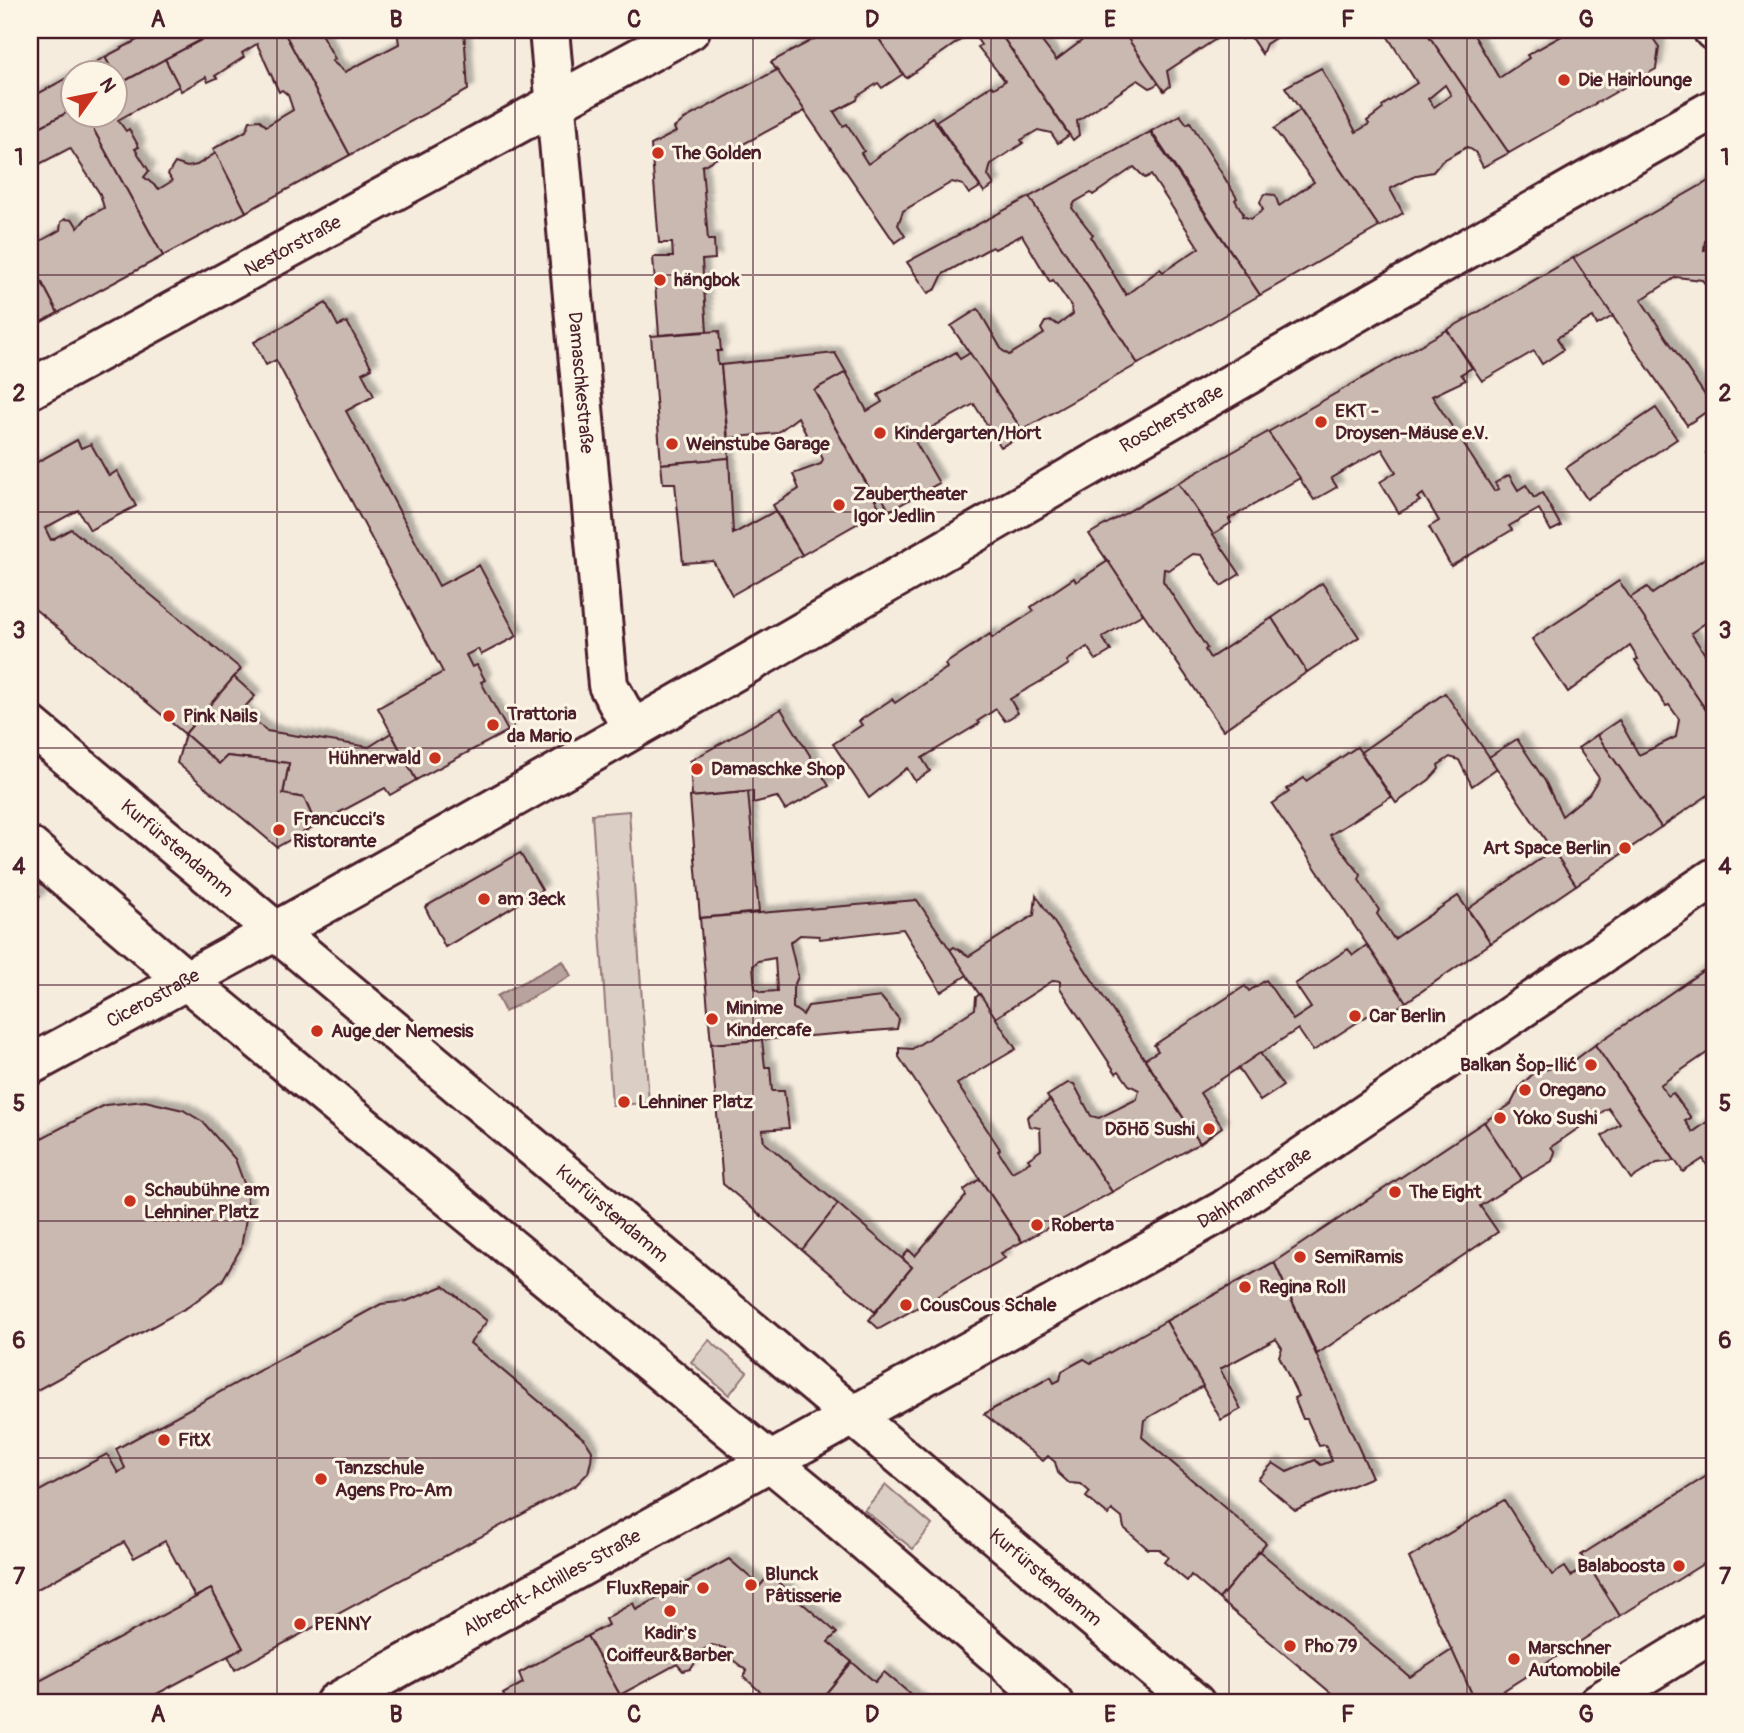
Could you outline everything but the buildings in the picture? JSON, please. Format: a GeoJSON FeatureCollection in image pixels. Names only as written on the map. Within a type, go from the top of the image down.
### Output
{"type":"FeatureCollection","features":[{"type":"Feature","properties":{"kind":"street","name":"Damaschkestraße"},"geometry":{"type":"LineString","coordinates":[[549,30],[608,685],[632,729]]}},
{"type":"Feature","properties":{"kind":"street","name":"Nestorstraße"},"geometry":{"type":"LineString","coordinates":[[30,389],[690,30]]}},
{"type":"Feature","properties":{"kind":"street","name":"Roscherstraße"},"geometry":{"type":"LineString","coordinates":[[632,729],[1714,109]]}},
{"type":"Feature","properties":{"kind":"street","name":"Kurfürstendamm"},"geometry":{"type":"LineString","coordinates":[[30,725],[1195,1703]]}},
{"type":"Feature","properties":{"kind":"street"},"geometry":{"type":"LineString","coordinates":[[275,931],[632,729]]}},
{"type":"Feature","properties":{"kind":"street"},"geometry":{"type":"LineString","coordinates":[[30,847],[187,981],[771,1463],[1053,1703]]}},
{"type":"Feature","properties":{"kind":"street","name":"Dahlmannstraße"},"geometry":{"type":"LineString","coordinates":[[771,1463],[1224,1210],[1714,878]]}},
{"type":"Feature","properties":{"kind":"street","name":"Cicerostraße"},"geometry":{"type":"LineString","coordinates":[[30,1065],[275,931]]}},
{"type":"Feature","properties":{"kind":"street","name":"Albrecht-Achilles-Straße"},"geometry":{"type":"LineString","coordinates":[[335,1703],[771,1463]]}},
{"type":"Feature","properties":{"kind":"street"},"geometry":{"type":"LineString","coordinates":[[1598,1703],[1714,1632]]}},
{"type":"Feature","properties":{"kind":"shaded area"},"geometry":{"type":"Polygon","coordinates":[[[629,811],[649,1103],[612,1105],[592,814],[629,811]]]}},
{"type":"Feature","properties":{"kind":"shaded area"},"geometry":{"type":"Polygon","coordinates":[[[563,961],[571,976],[505,1012],[497,996],[563,961]]]}},
{"type":"Feature","properties":{"kind":"shaded area"},"geometry":{"type":"Polygon","coordinates":[[[709,1340],[747,1372],[729,1395],[691,1362],[709,1340]]]}},
{"type":"Feature","properties":{"kind":"shaded area"},"geometry":{"type":"Polygon","coordinates":[[[886,1485],[932,1525],[913,1549],[864,1510],[886,1485]]]}},
{"type":"Feature","properties":{"kind":"place","name":"Die Hairlounge"},"geometry":{"type":"Point","coordinates":[1564,80]}},
{"type":"Feature","properties":{"kind":"place","name":"The Golden"},"geometry":{"type":"Point","coordinates":[658,153]}},
{"type":"Feature","properties":{"kind":"place","name":"hängbok"},"geometry":{"type":"Point","coordinates":[660,280]}},
{"type":"Feature","properties":{"kind":"place","name":"EKT - Droysen-Mäuse e.V."},"geometry":{"type":"Point","coordinates":[1321,422]}},
{"type":"Feature","properties":{"kind":"place","name":"Kindergarten/Hort"},"geometry":{"type":"Point","coordinates":[880,433]}},
{"type":"Feature","properties":{"kind":"place","name":"Weinstube Garage"},"geometry":{"type":"Point","coordinates":[672,444]}},
{"type":"Feature","properties":{"kind":"place","name":"Zaubertheater Igor Jedlin"},"geometry":{"type":"Point","coordinates":[839,505]}},
{"type":"Feature","properties":{"kind":"place","name":"Pink Nails"},"geometry":{"type":"Point","coordinates":[169,716]}},
{"type":"Feature","properties":{"kind":"place","name":"Trattoria da Mario"},"geometry":{"type":"Point","coordinates":[493,725]}},
{"type":"Feature","properties":{"kind":"place","name":"Hühnerwald"},"geometry":{"type":"Point","coordinates":[435,758]}},
{"type":"Feature","properties":{"kind":"place","name":"Damaschke Shop"},"geometry":{"type":"Point","coordinates":[697,769]}},
{"type":"Feature","properties":{"kind":"place","name":"Francucci’s Ristorante"},"geometry":{"type":"Point","coordinates":[279,830]}},
{"type":"Feature","properties":{"kind":"place","name":"Art Space Berlin"},"geometry":{"type":"Point","coordinates":[1625,848]}},
{"type":"Feature","properties":{"kind":"place","name":"am 3eck"},"geometry":{"type":"Point","coordinates":[484,899]}},
{"type":"Feature","properties":{"kind":"place","name":"Car Berlin"},"geometry":{"type":"Point","coordinates":[1355,1016]}},
{"type":"Feature","properties":{"kind":"place","name":"Minime Kindercafe"},"geometry":{"type":"Point","coordinates":[712,1019]}},
{"type":"Feature","properties":{"kind":"place","name":"Auge der Nemesis"},"geometry":{"type":"Point","coordinates":[317,1031]}},
{"type":"Feature","properties":{"kind":"place","name":"Balkan Šop-Ilić"},"geometry":{"type":"Point","coordinates":[1591,1065]}},
{"type":"Feature","properties":{"kind":"place","name":"Oregano"},"geometry":{"type":"Point","coordinates":[1525,1090]}},
{"type":"Feature","properties":{"kind":"place","name":"Lehniner Platz"},"geometry":{"type":"Point","coordinates":[624,1102]}},
{"type":"Feature","properties":{"kind":"place","name":"Yoko Sushi"},"geometry":{"type":"Point","coordinates":[1500,1118]}},
{"type":"Feature","properties":{"kind":"place","name":"DōHō Sushi"},"geometry":{"type":"Point","coordinates":[1209,1129]}},
{"type":"Feature","properties":{"kind":"place","name":"The Eight"},"geometry":{"type":"Point","coordinates":[1395,1192]}},
{"type":"Feature","properties":{"kind":"place","name":"Schaubühne am Lehniner Platz"},"geometry":{"type":"Point","coordinates":[130,1201]}},
{"type":"Feature","properties":{"kind":"place","name":"Roberta"},"geometry":{"type":"Point","coordinates":[1037,1225]}},
{"type":"Feature","properties":{"kind":"place","name":"SemiRamis"},"geometry":{"type":"Point","coordinates":[1300,1257]}},
{"type":"Feature","properties":{"kind":"place","name":"Regina Roll"},"geometry":{"type":"Point","coordinates":[1245,1287]}},
{"type":"Feature","properties":{"kind":"place","name":"CousCous Schale"},"geometry":{"type":"Point","coordinates":[906,1305]}},
{"type":"Feature","properties":{"kind":"place","name":"FitX"},"geometry":{"type":"Point","coordinates":[164,1440]}},
{"type":"Feature","properties":{"kind":"place","name":"Tanzschule Agens Pro-Am"},"geometry":{"type":"Point","coordinates":[321,1479]}},
{"type":"Feature","properties":{"kind":"place","name":"Balaboosta"},"geometry":{"type":"Point","coordinates":[1679,1566]}},
{"type":"Feature","properties":{"kind":"place","name":"Blunck Pâtisserie"},"geometry":{"type":"Point","coordinates":[751,1585]}},
{"type":"Feature","properties":{"kind":"place","name":"FluxRepair"},"geometry":{"type":"Point","coordinates":[703,1588]}},
{"type":"Feature","properties":{"kind":"place","name":"Kadir's Coiffeur&Barber"},"geometry":{"type":"Point","coordinates":[670,1611]}},
{"type":"Feature","properties":{"kind":"place","name":"PENNY"},"geometry":{"type":"Point","coordinates":[300,1624]}},
{"type":"Feature","properties":{"kind":"place","name":"Pho 79"},"geometry":{"type":"Point","coordinates":[1290,1646]}},
{"type":"Feature","properties":{"kind":"place","name":"Marschner Automobile"},"geometry":{"type":"Point","coordinates":[1514,1659]}}]}
